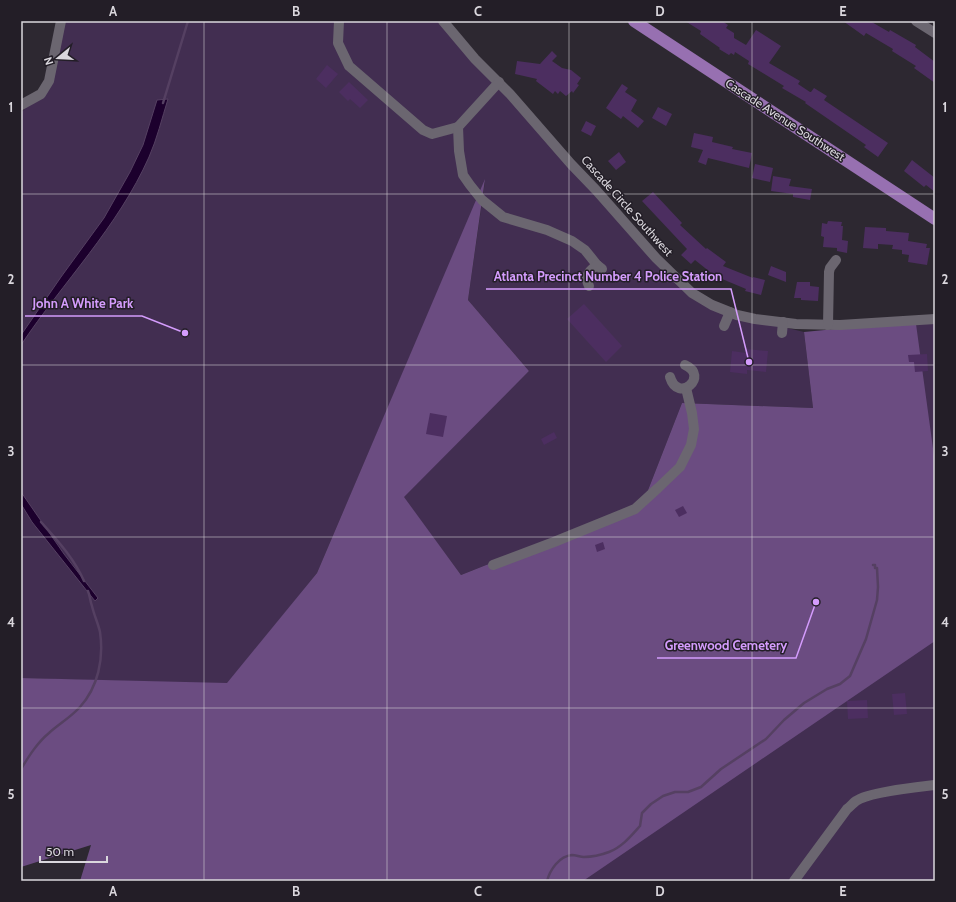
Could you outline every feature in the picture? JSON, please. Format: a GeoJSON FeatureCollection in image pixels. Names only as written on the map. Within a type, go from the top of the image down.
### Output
{"type":"FeatureCollection","features":[{"type":"Feature","properties":{"kind":"main road","name":"Cascade Avenue Southwest"},"geometry":{"type":"LineString","coordinates":[[634,21],[935,219]]}},
{"type":"Feature","properties":{"kind":"street"},"geometry":{"type":"LineString","coordinates":[[21,105],[41,94],[49,81],[61,21]]}},
{"type":"Feature","properties":{"kind":"street"},"geometry":{"type":"LineString","coordinates":[[339,21],[338,43],[349,66],[423,130],[432,134],[458,127],[499,82]]}},
{"type":"Feature","properties":{"kind":"street","name":"Cascade Circle Southwest"},"geometry":{"type":"LineString","coordinates":[[443,21],[475,59],[510,94],[656,258],[692,293],[712,305],[730,312],[755,319],[783,322],[828,324],[935,319]]}},
{"type":"Feature","properties":{"kind":"street"},"geometry":{"type":"LineString","coordinates":[[916,21],[935,34]]}},
{"type":"Feature","properties":{"kind":"street"},"geometry":{"type":"LineString","coordinates":[[458,127],[459,151],[463,174],[482,200],[503,217],[547,230],[572,241],[585,250],[599,267],[588,272],[586,280],[588,286]]}},
{"type":"Feature","properties":{"kind":"street"},"geometry":{"type":"LineString","coordinates":[[828,324],[829,272],[836,260]]}},
{"type":"Feature","properties":{"kind":"street"},"geometry":{"type":"LineString","coordinates":[[724,326],[730,312]]}},
{"type":"Feature","properties":{"kind":"street"},"geometry":{"type":"LineString","coordinates":[[782,333],[783,322]]}},
{"type":"Feature","properties":{"kind":"street"},"geometry":{"type":"LineString","coordinates":[[670,377],[675,386],[686,388],[690,386],[694,382],[695,376],[690,367],[685,365]]}},
{"type":"Feature","properties":{"kind":"street"},"geometry":{"type":"LineString","coordinates":[[493,565],[635,509],[658,488],[680,467],[691,445],[694,430],[692,413],[686,388]]}},
{"type":"Feature","properties":{"kind":"street"},"geometry":{"type":"LineString","coordinates":[[794,881],[847,809],[856,801],[866,796],[935,785]]}},
{"type":"Feature","properties":{"kind":"shaded area"},"geometry":{"type":"Polygon","coordinates":[[[63,21],[443,21],[682,282],[739,316],[804,332],[813,408],[682,403],[643,503],[461,575],[403,497],[529,371],[468,300],[485,181],[317,573],[227,684],[21,678],[21,113],[51,78],[63,21]]]}},
{"type":"Feature","properties":{"kind":"shaded area"},"geometry":{"type":"Polygon","coordinates":[[[168,99],[149,157],[122,207],[106,231],[21,345],[21,335],[104,218],[130,172],[143,145],[157,100],[168,99]]]}},
{"type":"Feature","properties":{"kind":"shaded area"},"geometry":{"type":"Polygon","coordinates":[[[485,179],[468,300],[529,371],[404,497],[461,575],[643,503],[682,403],[813,408],[804,332],[866,326],[916,324],[935,463],[935,641],[583,881],[80,881],[91,845],[21,867],[21,678],[227,683],[317,573],[485,179]]]}},
{"type":"Feature","properties":{"kind":"shaded area"},"geometry":{"type":"Polygon","coordinates":[[[935,319],[935,881],[512,881],[882,322],[935,319]]]}},
{"type":"Feature","properties":{"kind":"shaded area"},"geometry":{"type":"Polygon","coordinates":[[[21,492],[64,554],[98,598],[95,601],[32,522],[21,504],[21,492]]]}},
{"type":"Feature","properties":{"kind":"building"},"geometry":{"type":"Polygon","coordinates":[[[685,21],[722,21],[728,25],[726,28],[734,33],[734,38],[746,45],[756,30],[781,46],[769,63],[800,81],[798,84],[810,92],[814,88],[827,96],[824,100],[888,143],[878,157],[864,147],[866,145],[805,103],[806,102],[782,88],[784,86],[748,64],[749,61],[735,52],[734,55],[731,53],[729,55],[719,49],[720,48],[700,34],[701,31],[685,21]]]}},
{"type":"Feature","properties":{"kind":"building"},"geometry":{"type":"Polygon","coordinates":[[[843,21],[870,21],[889,32],[890,30],[916,45],[915,47],[935,62],[935,83],[914,68],[916,66],[892,51],[893,49],[866,33],[864,36],[843,21]]]}},
{"type":"Feature","properties":{"kind":"building"},"geometry":{"type":"Polygon","coordinates":[[[552,51],[557,56],[552,61],[562,68],[571,70],[581,78],[577,84],[579,85],[573,93],[572,91],[566,96],[560,91],[558,94],[555,91],[553,94],[536,81],[537,79],[515,74],[517,61],[540,64],[552,51]]]}},
{"type":"Feature","properties":{"kind":"building"},"geometry":{"type":"Polygon","coordinates":[[[327,65],[338,74],[326,88],[316,79],[327,65]]]}},
{"type":"Feature","properties":{"kind":"building"},"geometry":{"type":"Polygon","coordinates":[[[349,82],[368,100],[360,108],[350,99],[348,101],[339,92],[349,82]]]}},
{"type":"Feature","properties":{"kind":"building"},"geometry":{"type":"Polygon","coordinates":[[[622,84],[628,88],[625,92],[637,100],[631,111],[644,121],[638,128],[623,116],[621,119],[606,108],[622,84]]]}},
{"type":"Feature","properties":{"kind":"building"},"geometry":{"type":"Polygon","coordinates":[[[658,107],[672,114],[666,126],[652,118],[658,107]]]}},
{"type":"Feature","properties":{"kind":"building"},"geometry":{"type":"Polygon","coordinates":[[[586,121],[596,126],[591,136],[581,131],[586,121]]]}},
{"type":"Feature","properties":{"kind":"building"},"geometry":{"type":"Polygon","coordinates":[[[694,133],[713,137],[712,142],[733,147],[732,149],[752,153],[749,168],[708,158],[706,165],[698,162],[703,150],[691,147],[694,133]]]}},
{"type":"Feature","properties":{"kind":"building"},"geometry":{"type":"Polygon","coordinates":[[[619,152],[626,162],[616,170],[608,161],[619,152]]]}},
{"type":"Feature","properties":{"kind":"building"},"geometry":{"type":"Polygon","coordinates":[[[912,160],[935,178],[935,192],[926,185],[924,187],[904,171],[912,160]]]}},
{"type":"Feature","properties":{"kind":"building"},"geometry":{"type":"Polygon","coordinates":[[[755,164],[773,168],[770,182],[752,178],[755,164]]]}},
{"type":"Feature","properties":{"kind":"building"},"geometry":{"type":"Polygon","coordinates":[[[773,176],[791,179],[789,186],[812,189],[810,200],[793,197],[793,194],[771,191],[773,176]]]}},
{"type":"Feature","properties":{"kind":"building"},"geometry":{"type":"Polygon","coordinates":[[[653,192],[682,223],[680,225],[706,249],[707,248],[726,262],[723,266],[753,278],[765,280],[761,295],[745,291],[746,289],[715,276],[695,260],[691,264],[681,255],[687,249],[642,201],[653,192]]]}},
{"type":"Feature","properties":{"kind":"building"},"geometry":{"type":"Polygon","coordinates":[[[828,221],[842,222],[842,240],[848,241],[847,253],[837,251],[837,248],[823,247],[824,237],[821,236],[822,223],[827,224],[828,221]]]}},
{"type":"Feature","properties":{"kind":"building"},"geometry":{"type":"Polygon","coordinates":[[[865,227],[886,228],[886,231],[909,233],[908,241],[927,244],[926,248],[930,248],[927,265],[908,262],[909,255],[902,254],[902,250],[892,249],[893,245],[878,244],[878,249],[863,248],[865,227]]]}},
{"type":"Feature","properties":{"kind":"building"},"geometry":{"type":"Polygon","coordinates":[[[771,266],[786,272],[786,282],[768,275],[771,266]]]}},
{"type":"Feature","properties":{"kind":"building"},"geometry":{"type":"Polygon","coordinates":[[[797,282],[810,282],[810,286],[819,287],[818,301],[794,298],[797,282]]]}},
{"type":"Feature","properties":{"kind":"building"},"geometry":{"type":"Polygon","coordinates":[[[584,304],[622,346],[606,362],[567,319],[584,304]]]}},
{"type":"Feature","properties":{"kind":"building"},"geometry":{"type":"Polygon","coordinates":[[[746,349],[768,351],[766,372],[747,370],[747,374],[730,372],[732,351],[746,353],[746,349]]]}},
{"type":"Feature","properties":{"kind":"building"},"geometry":{"type":"Polygon","coordinates":[[[927,354],[928,371],[915,372],[914,362],[909,362],[908,355],[927,354]]]}},
{"type":"Feature","properties":{"kind":"building"},"geometry":{"type":"Polygon","coordinates":[[[430,413],[447,416],[443,437],[426,434],[430,413]]]}},
{"type":"Feature","properties":{"kind":"building"},"geometry":{"type":"Polygon","coordinates":[[[554,432],[557,438],[544,445],[541,439],[554,432]]]}},
{"type":"Feature","properties":{"kind":"building"},"geometry":{"type":"Polygon","coordinates":[[[683,506],[687,513],[679,517],[675,510],[683,506]]]}},
{"type":"Feature","properties":{"kind":"building"},"geometry":{"type":"Polygon","coordinates":[[[603,542],[605,549],[597,552],[595,545],[603,542]]]}},
{"type":"Feature","properties":{"kind":"building"},"geometry":{"type":"Polygon","coordinates":[[[905,693],[907,714],[894,715],[892,694],[905,693]]]}},
{"type":"Feature","properties":{"kind":"building"},"geometry":{"type":"Polygon","coordinates":[[[867,700],[868,718],[848,719],[847,701],[867,700]]]}},
{"type":"Feature","properties":{"kind":"waterway"},"geometry":{"type":"LineString","coordinates":[[163,103],[188,21]]}},
{"type":"Feature","properties":{"kind":"waterway"},"geometry":{"type":"LineString","coordinates":[[41,522],[70,557],[84,581]]}},
{"type":"Feature","properties":{"kind":"waterway"},"geometry":{"type":"LineString","coordinates":[[547,881],[550,872],[556,864],[567,856],[596,856],[609,852],[618,847],[640,826],[642,813],[651,804],[663,796],[675,792],[688,792],[701,787],[721,769],[766,739],[784,720],[804,703],[827,689],[840,684],[850,676],[866,639],[877,600],[877,568],[873,565]]}},
{"type":"Feature","properties":{"kind":"waterway"},"geometry":{"type":"LineString","coordinates":[[21,769],[41,741],[80,707],[91,691],[95,682],[100,662],[101,642],[100,632],[88,591]]}},
{"type":"Feature","properties":{"kind":"place","name":"John A White Park"},"geometry":{"type":"Point","coordinates":[185,333]}},
{"type":"Feature","properties":{"kind":"place","name":"Atlanta Precinct Number 4 Police Station"},"geometry":{"type":"Point","coordinates":[749,362]}},
{"type":"Feature","properties":{"kind":"place","name":"Greenwood Cemetery"},"geometry":{"type":"Point","coordinates":[816,602]}}]}
